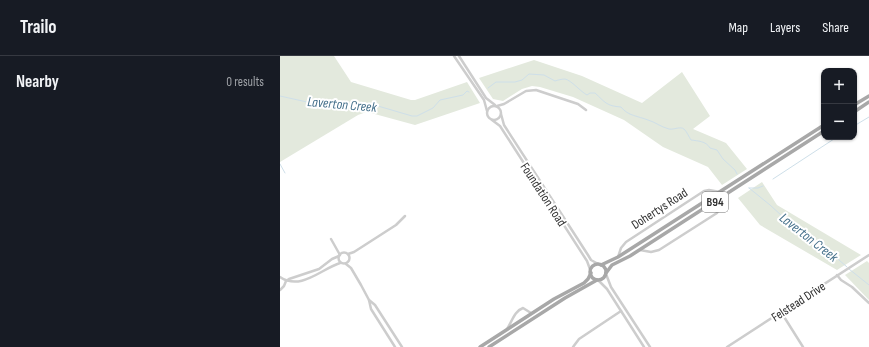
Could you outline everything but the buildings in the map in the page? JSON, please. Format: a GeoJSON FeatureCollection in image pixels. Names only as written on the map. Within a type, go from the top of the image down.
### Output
{"type":"FeatureCollection","features":[{"type":"Feature","properties":{"kind":"main road"},"geometry":{"type":"LineString","coordinates":[[856,104],[869,96]]}},
{"type":"Feature","properties":{"kind":"main road"},"geometry":{"type":"LineString","coordinates":[[857,110],[869,102]]}},
{"type":"Feature","properties":{"kind":"main road","name":"Dohertys Road"},"geometry":{"type":"LineString","coordinates":[[600,265],[618,258],[821,127]]}},
{"type":"Feature","properties":{"kind":"main road","name":"Dohertys Road"},"geometry":{"type":"LineString","coordinates":[[606,273],[612,265],[639,250],[725,196],[821,133]]}},
{"type":"Feature","properties":{"kind":"main road"},"geometry":{"type":"LineString","coordinates":[[600,265],[605,268],[606,273]]}},
{"type":"Feature","properties":{"kind":"main road","name":"B94"},"geometry":{"type":"LineString","coordinates":[[483,346],[567,291],[584,283],[594,266],[600,265]]}},
{"type":"Feature","properties":{"kind":"main road"},"geometry":{"type":"LineString","coordinates":[[591,273],[593,278],[598,280]]}},
{"type":"Feature","properties":{"kind":"main road","name":"B94"},"geometry":{"type":"LineString","coordinates":[[489,347],[573,293],[602,279],[606,273]]}},
{"type":"Feature","properties":{"kind":"street"},"geometry":{"type":"LineString","coordinates":[[454,56],[484,100],[487,116],[492,120],[499,118],[502,109],[507,102]]}},
{"type":"Feature","properties":{"kind":"street"},"geometry":{"type":"LineString","coordinates":[[460,56],[486,98],[500,109],[501,114]]}},
{"type":"Feature","properties":{"kind":"street"},"geometry":{"type":"LineString","coordinates":[[487,111],[491,106],[496,106],[507,102],[523,92],[536,90],[578,104],[586,110]]}},
{"type":"Feature","properties":{"kind":"street","name":"Foundation Road"},"geometry":{"type":"LineString","coordinates":[[501,114],[504,125],[589,257],[600,265]]}},
{"type":"Feature","properties":{"kind":"street","name":"Foundation Road"},"geometry":{"type":"LineString","coordinates":[[492,120],[500,126],[587,261],[591,273]]}},
{"type":"Feature","properties":{"kind":"street","name":"Dohertys Road"},"geometry":{"type":"LineString","coordinates":[[618,258],[621,248],[626,242],[704,191],[709,190],[721,192]]}},
{"type":"Feature","properties":{"kind":"street","name":"Dohertys Road"},"geometry":{"type":"LineString","coordinates":[[639,250],[654,252],[659,250],[717,213],[725,196]]}},
{"type":"Feature","properties":{"kind":"street"},"geometry":{"type":"LineString","coordinates":[[402,347],[376,305],[369,300],[347,263],[349,256],[396,225],[405,216]]}},
{"type":"Feature","properties":{"kind":"street"},"geometry":{"type":"LineString","coordinates":[[331,239],[341,254],[349,256]]}},
{"type":"Feature","properties":{"kind":"street"},"geometry":{"type":"LineString","coordinates":[[340,263],[339,260],[341,254]]}},
{"type":"Feature","properties":{"kind":"street"},"geometry":{"type":"LineString","coordinates":[[280,290],[286,281],[297,275],[319,269],[341,254]]}},
{"type":"Feature","properties":{"kind":"street","name":"Felstead Drive"},"geometry":{"type":"LineString","coordinates":[[727,347],[869,254]]}},
{"type":"Feature","properties":{"kind":"street"},"geometry":{"type":"LineString","coordinates":[[280,276],[286,281],[299,281],[318,274],[340,263],[347,263]]}},
{"type":"Feature","properties":{"kind":"street"},"geometry":{"type":"LineString","coordinates":[[323,266],[326,270]]}},
{"type":"Feature","properties":{"kind":"street"},"geometry":{"type":"LineString","coordinates":[[606,273],[611,287],[650,347]]}},
{"type":"Feature","properties":{"kind":"street"},"geometry":{"type":"LineString","coordinates":[[837,275],[869,303]]}},
{"type":"Feature","properties":{"kind":"street"},"geometry":{"type":"LineString","coordinates":[[598,280],[607,289],[644,347]]}},
{"type":"Feature","properties":{"kind":"street"},"geometry":{"type":"LineString","coordinates":[[369,300],[370,309],[395,347]]}},
{"type":"Feature","properties":{"kind":"street"},"geometry":{"type":"LineString","coordinates":[[506,331],[516,313],[520,309],[523,308],[529,313],[532,313]]}},
{"type":"Feature","properties":{"kind":"street"},"geometry":{"type":"LineString","coordinates":[[572,347],[579,339],[621,312]]}},
{"type":"Feature","properties":{"kind":"street"},"geometry":{"type":"LineString","coordinates":[[781,312],[803,347]]}},
{"type":"Feature","properties":{"kind":"street"},"geometry":{"type":"LineString","coordinates":[[388,336],[393,333]]}},
{"type":"Feature","properties":{"kind":"shaded area"},"geometry":{"type":"Polygon","coordinates":[[[280,56],[334,56],[351,82],[411,100],[415,100],[467,82],[480,103],[415,125],[371,113],[369,111],[358,115],[280,162],[280,56]]]}},
{"type":"Feature","properties":{"kind":"shaded area"},"geometry":{"type":"Polygon","coordinates":[[[534,60],[582,76],[642,103],[682,72],[710,116],[693,129],[726,143],[747,169],[722,185],[708,167],[663,147],[624,120],[573,97],[532,86],[522,89],[503,101],[493,99],[479,78],[534,60]]]}},
{"type":"Feature","properties":{"kind":"shaded area"},"geometry":{"type":"Polygon","coordinates":[[[762,182],[777,205],[861,255],[837,270],[760,225],[738,198],[762,182]]]}},
{"type":"Feature","properties":{"kind":"shaded area"},"geometry":{"type":"Polygon","coordinates":[[[867,261],[869,263],[869,300],[845,275],[867,261]]]}},
{"type":"Feature","properties":{"kind":"waterway","name":"Laverton Creek"},"geometry":{"type":"LineString","coordinates":[[488,88],[496,82],[515,82],[522,80],[529,74],[544,75],[555,81],[565,79],[587,95],[590,93],[595,93],[606,103],[612,106],[621,107],[630,114],[669,129],[684,129],[691,140],[699,141],[710,148],[717,150],[737,174]]}},
{"type":"Feature","properties":{"kind":"waterway","name":"Laverton Creek"},"geometry":{"type":"LineString","coordinates":[[280,96],[316,104],[358,103],[378,106],[412,116],[417,116],[433,108],[440,100],[463,95],[467,91],[469,92]]}},
{"type":"Feature","properties":{"kind":"waterway"},"geometry":{"type":"LineString","coordinates":[[857,124],[869,117]]}},
{"type":"Feature","properties":{"kind":"waterway"},"geometry":{"type":"LineString","coordinates":[[773,179],[832,140]]}},
{"type":"Feature","properties":{"kind":"waterway"},"geometry":{"type":"LineString","coordinates":[[280,164],[285,173]]}},
{"type":"Feature","properties":{"kind":"waterway"},"geometry":{"type":"LineString","coordinates":[[749,188],[758,188],[763,186]]}},
{"type":"Feature","properties":{"kind":"waterway","name":"Laverton Creek"},"geometry":{"type":"LineString","coordinates":[[749,188],[794,227],[823,246],[847,267]]}},
{"type":"Feature","properties":{"kind":"waterway","name":"Laverton Creek"},"geometry":{"type":"LineString","coordinates":[[849,269],[869,285]]}}]}
